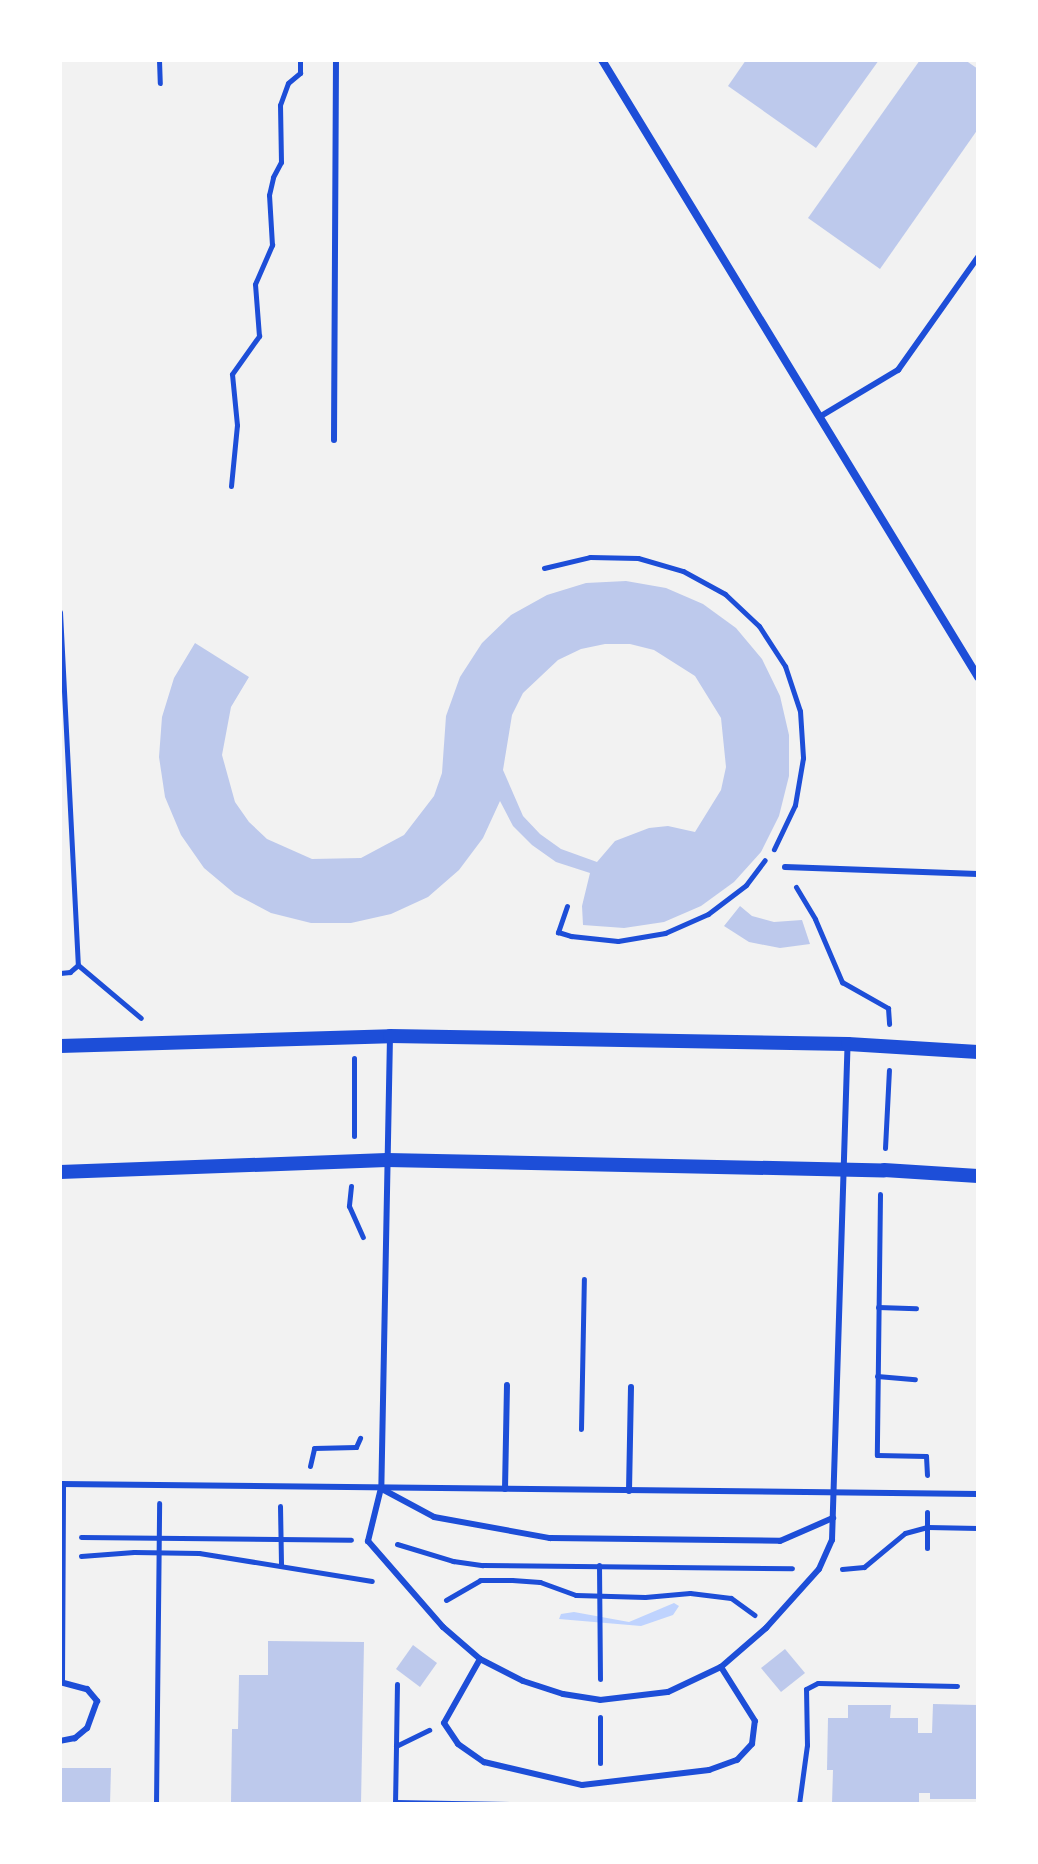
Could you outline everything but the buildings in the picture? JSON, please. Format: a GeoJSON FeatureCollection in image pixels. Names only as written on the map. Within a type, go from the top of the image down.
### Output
{"type":"FeatureCollection","features":[{"type":"Feature","properties":{"kind":"street"},"geometry":{"type":"LineString","coordinates":[[602,60],[978,677]]}},
{"type":"Feature","properties":{"kind":"street"},"geometry":{"type":"LineString","coordinates":[[60,1046],[390,1036],[848,1044],[978,1052]]}},
{"type":"Feature","properties":{"kind":"street"},"geometry":{"type":"LineString","coordinates":[[60,1172],[387,1160],[884,1170],[978,1176]]}},
{"type":"Feature","properties":{"kind":"lane"},"geometry":{"type":"LineString","coordinates":[[334,440],[336,60]]}},
{"type":"Feature","properties":{"kind":"lane"},"geometry":{"type":"LineString","coordinates":[[821,416],[898,370],[978,257]]}},
{"type":"Feature","properties":{"kind":"lane"},"geometry":{"type":"LineString","coordinates":[[785,867],[978,874]]}},
{"type":"Feature","properties":{"kind":"lane"},"geometry":{"type":"LineString","coordinates":[[390,1036],[381,1488],[368,1541],[443,1627],[480,1659],[523,1681],[563,1694],[600,1700],[668,1692],[721,1667],[766,1628],[819,1569],[832,1540],[847,1169],[848,1044]]}},
{"type":"Feature","properties":{"kind":"lane"},"geometry":{"type":"LineString","coordinates":[[505,1489],[507,1385]]}},
{"type":"Feature","properties":{"kind":"lane"},"geometry":{"type":"LineString","coordinates":[[629,1491],[631,1387]]}},
{"type":"Feature","properties":{"kind":"lane"},"geometry":{"type":"LineString","coordinates":[[60,1741],[75,1738],[87,1728],[97,1701],[87,1689],[61,1682],[61,1484],[978,1494]]}},
{"type":"Feature","properties":{"kind":"lane"},"geometry":{"type":"LineString","coordinates":[[381,1488],[434,1517],[550,1538],[780,1541],[833,1518]]}},
{"type":"Feature","properties":{"kind":"lane"},"geometry":{"type":"LineString","coordinates":[[480,1659],[444,1723],[458,1744],[484,1762],[582,1785],[709,1770],[737,1760],[752,1744],[755,1721],[721,1667]]}},
{"type":"Feature","properties":{"kind":"path"},"geometry":{"type":"LineString","coordinates":[[159,60],[160,83]]}},
{"type":"Feature","properties":{"kind":"path"},"geometry":{"type":"LineString","coordinates":[[231,486],[237,425],[232,374],[259,336],[255,284],[272,245],[269,195],[281,162],[280,105],[288,83],[300,73],[300,60]]}},
{"type":"Feature","properties":{"kind":"path"},"geometry":{"type":"LineString","coordinates":[[544,568],[590,557],[638,558],[683,571],[725,594],[759,626],[785,666],[800,711],[803,758],[795,805],[775,848],[746,885],[708,914],[665,933],[618,941],[558,932],[567,906]]}},
{"type":"Feature","properties":{"kind":"path"},"geometry":{"type":"LineString","coordinates":[[60,612],[78,965],[173,1043]]}},
{"type":"Feature","properties":{"kind":"path"},"geometry":{"type":"LineString","coordinates":[[785,867],[815,919],[842,982],[888,1008],[890,1046],[884,1170],[879,1203],[877,1455],[926,1456],[927,1548]]}},
{"type":"Feature","properties":{"kind":"path"},"geometry":{"type":"LineString","coordinates":[[60,973],[70,972],[78,965]]}},
{"type":"Feature","properties":{"kind":"path"},"geometry":{"type":"LineString","coordinates":[[354,1037],[354,1161],[349,1206],[363,1232],[363,1247]]}},
{"type":"Feature","properties":{"kind":"path"},"geometry":{"type":"LineString","coordinates":[[581,1429],[584,1279]]}},
{"type":"Feature","properties":{"kind":"path"},"geometry":{"type":"LineString","coordinates":[[878,1307],[916,1308]]}},
{"type":"Feature","properties":{"kind":"path"},"geometry":{"type":"LineString","coordinates":[[877,1376],[915,1379]]}},
{"type":"Feature","properties":{"kind":"path"},"geometry":{"type":"LineString","coordinates":[[310,1488],[314,1448],[356,1447],[362,1433]]}},
{"type":"Feature","properties":{"kind":"path"},"geometry":{"type":"LineString","coordinates":[[156,1804],[159,1486]]}},
{"type":"Feature","properties":{"kind":"path"},"geometry":{"type":"LineString","coordinates":[[280,1488],[281,1565]]}},
{"type":"Feature","properties":{"kind":"path"},"geometry":{"type":"LineString","coordinates":[[599,1565],[602,1626],[600,1783]]}},
{"type":"Feature","properties":{"kind":"path"},"geometry":{"type":"LineString","coordinates":[[799,1804],[807,1745],[806,1689],[818,1683],[957,1686]]}},
{"type":"Feature","properties":{"kind":"path"},"geometry":{"type":"LineString","coordinates":[[397,1684],[395,1803],[514,1804]]}},
{"type":"Feature","properties":{"kind":"path"},"geometry":{"type":"LineString","coordinates":[[396,1746],[444,1723]]}},
{"type":"Feature","properties":{"kind":"water"},"geometry":{"type":"Polygon","coordinates":[[[674,1603],[679,1606],[673,1615],[641,1626],[559,1619],[561,1614],[574,1612],[629,1622],[674,1603]]]}}]}
